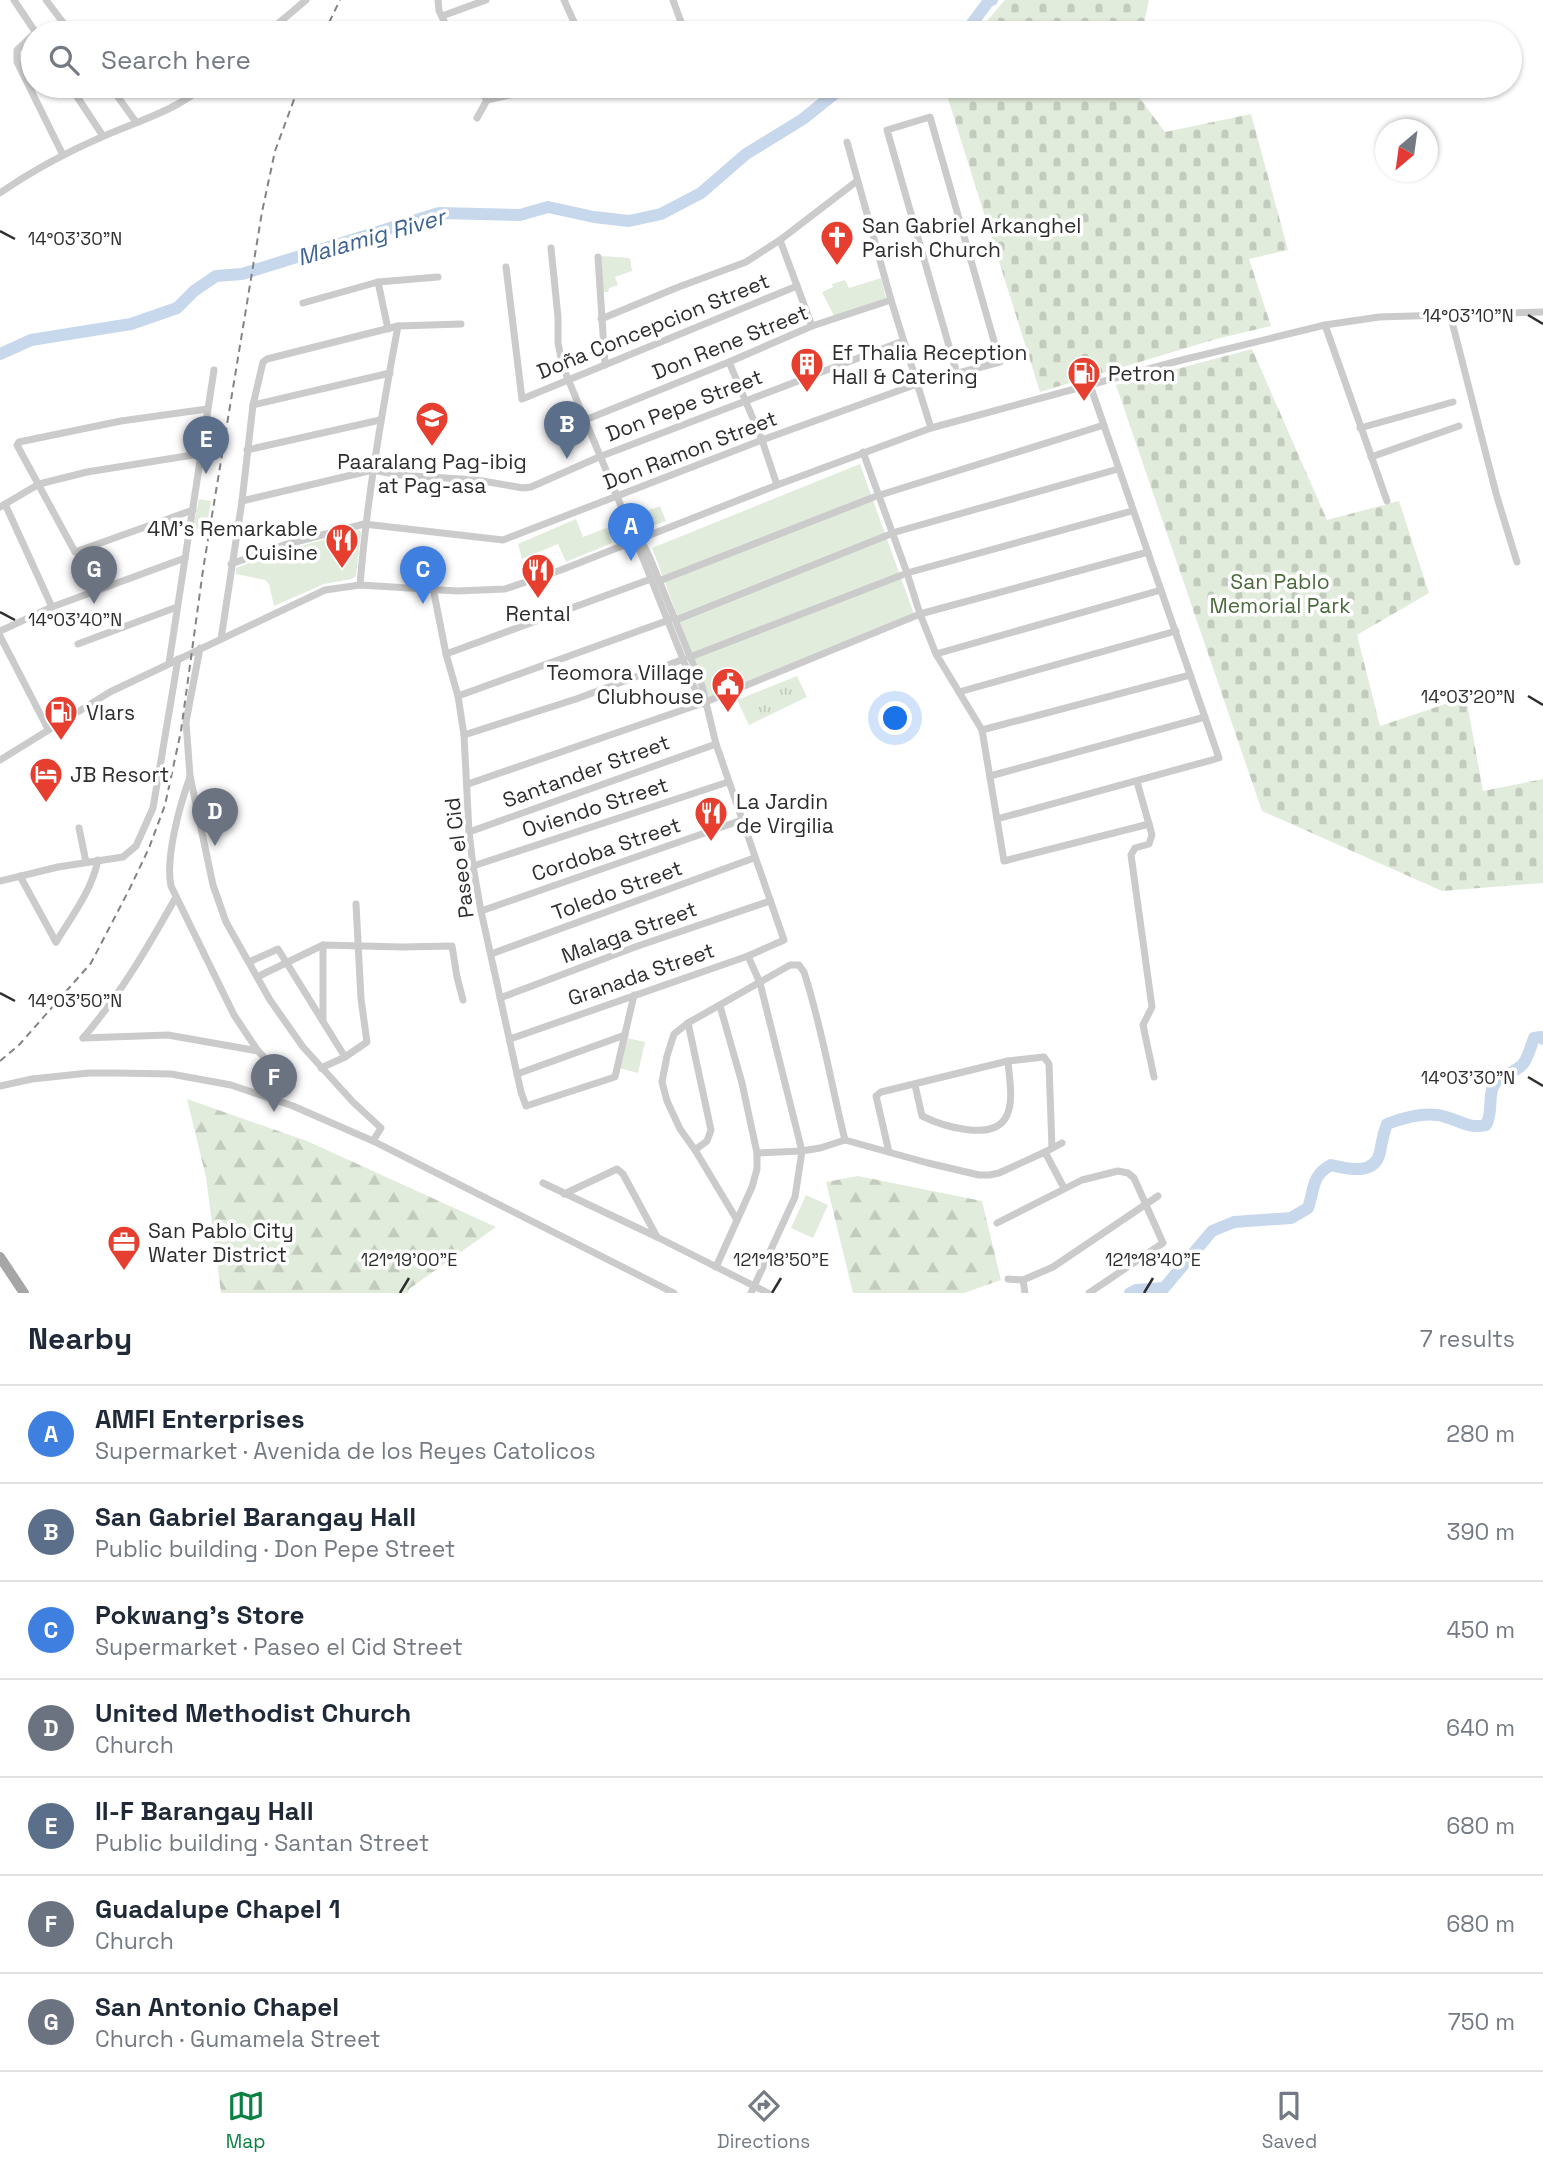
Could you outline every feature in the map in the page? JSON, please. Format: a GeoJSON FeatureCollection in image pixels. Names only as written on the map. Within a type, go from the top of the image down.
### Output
{"type":"FeatureCollection","features":[{"type":"Feature","properties":{"kind":"main road"},"geometry":{"type":"LineString","coordinates":[[0,1257],[24,1293]]}},
{"type":"Feature","properties":{"kind":"street"},"geometry":{"type":"LineString","coordinates":[[13,0],[27,21]]}},
{"type":"Feature","properties":{"kind":"street"},"geometry":{"type":"LineString","coordinates":[[46,0],[62,21]]}},
{"type":"Feature","properties":{"kind":"street"},"geometry":{"type":"LineString","coordinates":[[281,21],[306,0]]}},
{"type":"Feature","properties":{"kind":"street"},"geometry":{"type":"LineString","coordinates":[[438,0],[444,21]]}},
{"type":"Feature","properties":{"kind":"street"},"geometry":{"type":"LineString","coordinates":[[442,16],[486,0]]}},
{"type":"Feature","properties":{"kind":"street"},"geometry":{"type":"LineString","coordinates":[[564,0],[574,21]]}},
{"type":"Feature","properties":{"kind":"street"},"geometry":{"type":"LineString","coordinates":[[673,0],[681,21]]}},
{"type":"Feature","properties":{"kind":"street"},"geometry":{"type":"LineString","coordinates":[[21,46],[17,50],[17,62],[21,70]]}},
{"type":"Feature","properties":{"kind":"street"},"geometry":{"type":"LineString","coordinates":[[34,98],[62,155]]}},
{"type":"Feature","properties":{"kind":"street"},"geometry":{"type":"LineString","coordinates":[[78,98],[103,136]]}},
{"type":"Feature","properties":{"kind":"street"},"geometry":{"type":"LineString","coordinates":[[119,98],[136,122]]}},
{"type":"Feature","properties":{"kind":"street"},"geometry":{"type":"LineString","coordinates":[[0,193],[28,173],[62,155],[180,104],[188,98]]}},
{"type":"Feature","properties":{"kind":"street"},"geometry":{"type":"LineString","coordinates":[[477,118],[487,100],[494,98]]}},
{"type":"Feature","properties":{"kind":"street","name":"Don Ramon Street"},"geometry":{"type":"LineString","coordinates":[[365,524],[503,540],[762,440],[917,384],[957,374],[1000,362],[930,117],[887,130],[957,374]]}},
{"type":"Feature","properties":{"kind":"street"},"geometry":{"type":"LineString","coordinates":[[847,142],[903,341],[931,428]]}},
{"type":"Feature","properties":{"kind":"street"},"geometry":{"type":"LineString","coordinates":[[601,319],[740,265],[780,240],[857,181]]}},
{"type":"Feature","properties":{"kind":"street"},"geometry":{"type":"LineString","coordinates":[[780,240],[812,326]]}},
{"type":"Feature","properties":{"kind":"street"},"geometry":{"type":"LineString","coordinates":[[551,248],[560,355],[599,457],[655,580],[705,704],[728,782],[770,901]]}},
{"type":"Feature","properties":{"kind":"street"},"geometry":{"type":"LineString","coordinates":[[598,257],[605,365]]}},
{"type":"Feature","properties":{"kind":"street","name":"Doña Concepcion Street"},"geometry":{"type":"LineString","coordinates":[[506,267],[522,399],[797,286]]}},
{"type":"Feature","properties":{"kind":"street"},"geometry":{"type":"LineString","coordinates":[[303,303],[378,282],[438,277]]}},
{"type":"Feature","properties":{"kind":"street"},"geometry":{"type":"LineString","coordinates":[[378,282],[388,328]]}},
{"type":"Feature","properties":{"kind":"street","name":"Don Rene Street"},"geometry":{"type":"LineString","coordinates":[[584,420],[812,326],[891,300]]}},
{"type":"Feature","properties":{"kind":"street"},"geometry":{"type":"LineString","coordinates":[[0,760],[110,692],[325,590],[360,585],[481,591],[505,589],[638,541],[777,485],[931,428],[1178,360],[1325,325],[1379,317],[1543,312]]}},
{"type":"Feature","properties":{"kind":"street"},"geometry":{"type":"LineString","coordinates":[[1450,314],[1497,497],[1517,562]]}},
{"type":"Feature","properties":{"kind":"street"},"geometry":{"type":"LineString","coordinates":[[221,639],[242,501],[253,405],[265,360],[398,326],[461,324]]}},
{"type":"Feature","properties":{"kind":"street"},"geometry":{"type":"LineString","coordinates":[[1325,325],[1387,501]]}},
{"type":"Feature","properties":{"kind":"street"},"geometry":{"type":"LineString","coordinates":[[360,585],[365,524],[380,421],[398,326]]}},
{"type":"Feature","properties":{"kind":"street","name":"Don Pepe Street"},"geometry":{"type":"LineString","coordinates":[[373,470],[399,475],[531,487],[599,457],[903,341]]}},
{"type":"Feature","properties":{"kind":"street"},"geometry":{"type":"LineString","coordinates":[[729,362],[762,440],[777,485]]}},
{"type":"Feature","properties":{"kind":"street"},"geometry":{"type":"LineString","coordinates":[[169,663],[214,370]]}},
{"type":"Feature","properties":{"kind":"street"},"geometry":{"type":"LineString","coordinates":[[253,405],[390,373]]}},
{"type":"Feature","properties":{"kind":"street"},"geometry":{"type":"LineString","coordinates":[[997,819],[1219,758],[1090,385]]}},
{"type":"Feature","properties":{"kind":"street"},"geometry":{"type":"LineString","coordinates":[[1360,428],[1453,402]]}},
{"type":"Feature","properties":{"kind":"street"},"geometry":{"type":"LineString","coordinates":[[193,510],[75,552],[17,447],[19,442],[121,421],[207,409]]}},
{"type":"Feature","properties":{"kind":"street"},"geometry":{"type":"LineString","coordinates":[[247,450],[380,421]]}},
{"type":"Feature","properties":{"kind":"street"},"geometry":{"type":"LineString","coordinates":[[446,654],[655,580],[877,496],[1104,425]]}},
{"type":"Feature","properties":{"kind":"street"},"geometry":{"type":"LineString","coordinates":[[1371,457],[1460,426]]}},
{"type":"Feature","properties":{"kind":"street"},"geometry":{"type":"LineString","coordinates":[[863,452],[904,574],[936,654],[982,730],[1004,862],[1149,824]]}},
{"type":"Feature","properties":{"kind":"street"},"geometry":{"type":"LineString","coordinates":[[52,607],[2,506],[39,484],[87,472],[200,454]]}},
{"type":"Feature","properties":{"kind":"street"},"geometry":{"type":"LineString","coordinates":[[458,696],[672,620],[890,534],[1118,469]]}},
{"type":"Feature","properties":{"kind":"street"},"geometry":{"type":"LineString","coordinates":[[242,501],[373,470]]}},
{"type":"Feature","properties":{"kind":"street"},"geometry":{"type":"LineString","coordinates":[[464,735],[576,699],[904,574],[1132,511]]}},
{"type":"Feature","properties":{"kind":"street"},"geometry":{"type":"LineString","coordinates":[[231,564],[284,545],[365,524]]}},
{"type":"Feature","properties":{"kind":"street"},"geometry":{"type":"LineString","coordinates":[[468,783],[705,704],[920,614],[1147,552]]}},
{"type":"Feature","properties":{"kind":"street"},"geometry":{"type":"LineString","coordinates":[[48,729],[0,633],[52,607],[185,558]]}},
{"type":"Feature","properties":{"kind":"street","name":"Paseo el Cid"},"geometry":{"type":"LineString","coordinates":[[433,588],[446,654],[458,696],[464,735],[469,832],[481,911],[526,1106],[615,1077],[625,1035]]}},
{"type":"Feature","properties":{"kind":"street"},"geometry":{"type":"LineString","coordinates":[[936,654],[1161,590]]}},
{"type":"Feature","properties":{"kind":"street"},"geometry":{"type":"LineString","coordinates":[[78,644],[177,607]]}},
{"type":"Feature","properties":{"kind":"street"},"geometry":{"type":"LineString","coordinates":[[959,692],[1176,631]]}},
{"type":"Feature","properties":{"kind":"street"},"geometry":{"type":"LineString","coordinates":[[200,648],[186,722],[190,776],[213,885],[226,922],[270,1000],[296,1038],[353,1102],[381,1128],[373,1141]]}},
{"type":"Feature","properties":{"kind":"street"},"geometry":{"type":"LineString","coordinates":[[0,881],[86,862],[123,857],[136,846],[153,808],[178,659]]}},
{"type":"Feature","properties":{"kind":"street"},"geometry":{"type":"LineString","coordinates":[[982,730],[1190,676]]}},
{"type":"Feature","properties":{"kind":"street"},"geometry":{"type":"LineString","coordinates":[[990,776],[1205,717]]}},
{"type":"Feature","properties":{"kind":"street","name":"Santander Street"},"geometry":{"type":"LineString","coordinates":[[469,832],[716,744]]}},
{"type":"Feature","properties":{"kind":"street"},"geometry":{"type":"LineString","coordinates":[[190,776],[181,800],[169,875],[176,897],[234,1015],[258,1051],[292,1086]]}},
{"type":"Feature","properties":{"kind":"street","name":"Oviendo Street"},"geometry":{"type":"LineString","coordinates":[[473,866],[728,782]]}},
{"type":"Feature","properties":{"kind":"street"},"geometry":{"type":"LineString","coordinates":[[1137,782],[1152,835],[1149,844],[1135,848],[1131,855],[1152,1007],[1143,1025],[1154,1077]]}},
{"type":"Feature","properties":{"kind":"street","name":"Cordoba Street"},"geometry":{"type":"LineString","coordinates":[[481,911],[742,820]]}},
{"type":"Feature","properties":{"kind":"street"},"geometry":{"type":"LineString","coordinates":[[79,828],[86,862]]}},
{"type":"Feature","properties":{"kind":"street","name":"Toledo Street"},"geometry":{"type":"LineString","coordinates":[[491,954],[754,858]]}},
{"type":"Feature","properties":{"kind":"street"},"geometry":{"type":"LineString","coordinates":[[20,876],[56,942],[83,897],[96,871],[98,860]]}},
{"type":"Feature","properties":{"kind":"street"},"geometry":{"type":"LineString","coordinates":[[176,897],[126,983],[83,1038],[168,1035],[258,1051]]}},
{"type":"Feature","properties":{"kind":"street","name":"Granada Street"},"geometry":{"type":"LineString","coordinates":[[509,1039],[748,956],[784,940],[770,901]]}},
{"type":"Feature","properties":{"kind":"street","name":"Malaga Street"},"geometry":{"type":"LineString","coordinates":[[500,998],[635,947],[770,901]]}},
{"type":"Feature","properties":{"kind":"street"},"geometry":{"type":"LineString","coordinates":[[321,1068],[345,1057],[367,1042],[361,999],[356,904]]}},
{"type":"Feature","properties":{"kind":"street"},"geometry":{"type":"LineString","coordinates":[[257,977],[323,945],[452,946],[463,1000]]}},
{"type":"Feature","properties":{"kind":"street"},"geometry":{"type":"LineString","coordinates":[[323,945],[323,1022]]}},
{"type":"Feature","properties":{"kind":"street"},"geometry":{"type":"LineString","coordinates":[[249,962],[278,949],[345,1057]]}},
{"type":"Feature","properties":{"kind":"street"},"geometry":{"type":"LineString","coordinates":[[748,956],[760,983],[802,1151],[795,1197],[752,1290]]}},
{"type":"Feature","properties":{"kind":"street"},"geometry":{"type":"LineString","coordinates":[[737,1220],[680,1129],[667,1101],[662,1082],[674,1034],[688,1023],[790,965],[799,965],[804,972],[823,1036],[845,1140]]}},
{"type":"Feature","properties":{"kind":"street"},"geometry":{"type":"LineString","coordinates":[[517,1073],[625,1035],[634,995]]}},
{"type":"Feature","properties":{"kind":"street"},"geometry":{"type":"LineString","coordinates":[[716,1268],[752,1187],[757,1169],[757,1153],[742,1083],[720,1006]]}},
{"type":"Feature","properties":{"kind":"street"},"geometry":{"type":"LineString","coordinates":[[688,1023],[711,1130],[708,1141],[695,1150]]}},
{"type":"Feature","properties":{"kind":"street"},"geometry":{"type":"LineString","coordinates":[[888,1152],[876,1096],[881,1092],[1008,1061],[1044,1057],[1048,1060],[1049,1150],[1065,1188]]}},
{"type":"Feature","properties":{"kind":"street"},"geometry":{"type":"LineString","coordinates":[[915,1085],[922,1116],[964,1129],[987,1130],[1001,1124],[1008,1114],[1008,1061]]}},
{"type":"Feature","properties":{"kind":"street"},"geometry":{"type":"LineString","coordinates":[[0,1086],[32,1079],[89,1073],[171,1074],[231,1085],[293,1106],[373,1141],[674,1293]]}},
{"type":"Feature","properties":{"kind":"street"},"geometry":{"type":"LineString","coordinates":[[757,1153],[802,1151],[845,1140],[971,1173],[989,1175],[999,1173],[1062,1143]]}},
{"type":"Feature","properties":{"kind":"street"},"geometry":{"type":"LineString","coordinates":[[564,1194],[617,1169],[623,1174],[657,1237]]}},
{"type":"Feature","properties":{"kind":"street"},"geometry":{"type":"LineString","coordinates":[[997,1223],[1082,1180],[1123,1171],[1134,1178],[1163,1243],[1089,1293]]}},
{"type":"Feature","properties":{"kind":"street"},"geometry":{"type":"LineString","coordinates":[[542,1184],[657,1237],[752,1290],[768,1293]]}},
{"type":"Feature","properties":{"kind":"street"},"geometry":{"type":"LineString","coordinates":[[1008,1279],[1023,1280],[1053,1267],[1158,1196]]}},
{"type":"Feature","properties":{"kind":"street"},"geometry":{"type":"LineString","coordinates":[[1023,1280],[1025,1293]]}},
{"type":"Feature","properties":{"kind":"green space"},"geometry":{"type":"Polygon","coordinates":[[[1005,0],[1149,0],[1145,21],[987,21],[1005,0]]]}},
{"type":"Feature","properties":{"kind":"green space"},"geometry":{"type":"Polygon","coordinates":[[[948,98],[1140,98],[1165,132],[1251,114],[1288,250],[1249,259],[1271,326],[1216,339],[1040,392],[948,98]]]}},
{"type":"Feature","properties":{"kind":"green space"},"geometry":{"type":"Polygon","coordinates":[[[601,256],[630,258],[632,271],[615,277],[618,285],[609,288],[608,292],[602,292],[601,256]]]}},
{"type":"Feature","properties":{"kind":"green space"},"geometry":{"type":"Polygon","coordinates":[[[881,278],[886,298],[834,316],[822,292],[833,287],[832,284],[845,280],[849,288],[881,278]]]}},
{"type":"Feature","properties":{"kind":"green space","name":"San Pablo Memorial Park"},"geometry":{"type":"Polygon","coordinates":[[[1252,349],[1327,520],[1399,501],[1429,593],[1357,635],[1380,726],[1466,697],[1483,791],[1543,779],[1543,883],[1442,891],[1262,811],[1116,385],[1252,349]]]}},
{"type":"Feature","properties":{"kind":"green space"},"geometry":{"type":"Polygon","coordinates":[[[860,464],[914,614],[708,697],[652,548],[860,464]]]}},
{"type":"Feature","properties":{"kind":"green space"},"geometry":{"type":"Polygon","coordinates":[[[199,499],[211,501],[206,531],[193,529],[199,499]]]}},
{"type":"Feature","properties":{"kind":"green space"},"geometry":{"type":"Polygon","coordinates":[[[660,506],[666,521],[636,532],[631,517],[660,506]]]}},
{"type":"Feature","properties":{"kind":"green space"},"geometry":{"type":"Polygon","coordinates":[[[576,519],[583,537],[607,528],[612,543],[566,562],[558,544],[522,559],[518,544],[576,519]]]}},
{"type":"Feature","properties":{"kind":"green space"},"geometry":{"type":"Polygon","coordinates":[[[359,530],[361,533],[356,576],[352,579],[324,584],[274,606],[269,584],[265,580],[236,574],[236,568],[275,553],[359,530]]]}},
{"type":"Feature","properties":{"kind":"green space"},"geometry":{"type":"Polygon","coordinates":[[[797,676],[807,697],[749,725],[737,700],[797,676]]]}},
{"type":"Feature","properties":{"kind":"green space"},"geometry":{"type":"Polygon","coordinates":[[[627,1038],[645,1042],[638,1073],[619,1068],[627,1038]]]}},
{"type":"Feature","properties":{"kind":"green space"},"geometry":{"type":"Polygon","coordinates":[[[187,1099],[307,1141],[496,1227],[409,1289],[408,1293],[221,1293],[206,1177],[187,1099]]]}},
{"type":"Feature","properties":{"kind":"green space"},"geometry":{"type":"Polygon","coordinates":[[[858,1176],[982,1201],[1001,1280],[964,1293],[853,1293],[826,1182],[858,1176]]]}},
{"type":"Feature","properties":{"kind":"green space"},"geometry":{"type":"Polygon","coordinates":[[[806,1195],[828,1205],[813,1238],[791,1228],[806,1195]]]}},
{"type":"Feature","properties":{"kind":"waterway","name":"Malamig River"},"geometry":{"type":"LineString","coordinates":[[974,21],[992,0]]}},
{"type":"Feature","properties":{"kind":"waterway","name":"Malamig River"},"geometry":{"type":"LineString","coordinates":[[0,354],[31,340],[131,324],[177,308],[194,291],[216,276],[242,274],[439,213],[520,215],[548,207],[629,221],[661,214],[701,193],[746,154],[803,119],[829,98]]}},
{"type":"Feature","properties":{"kind":"waterway"},"geometry":{"type":"LineString","coordinates":[[1130,1293],[1164,1288],[1212,1231],[1234,1222],[1291,1218],[1308,1208],[1317,1178],[1331,1165],[1360,1169],[1373,1165],[1380,1152],[1387,1124],[1412,1116],[1431,1115],[1443,1116],[1467,1125],[1486,1125],[1495,1083],[1523,1064],[1534,1038],[1543,1039]]}},
{"type":"Feature","properties":{"kind":"railway"},"geometry":{"type":"LineString","coordinates":[[330,21],[340,0]]}},
{"type":"Feature","properties":{"kind":"railway"},"geometry":{"type":"LineString","coordinates":[[0,1061],[19,1045],[91,963],[149,848],[165,805],[181,731],[203,570],[262,212],[275,151],[295,98]]}},
{"type":"Feature","properties":{"kind":"place","name":"San Gabriel Arkanghel Parish Church"},"geometry":{"type":"Point","coordinates":[837,267]}},
{"type":"Feature","properties":{"kind":"place","name":"Ef Thalia Reception Hall & Catering"},"geometry":{"type":"Point","coordinates":[807,394]}},
{"type":"Feature","properties":{"kind":"place","name":"Petron"},"geometry":{"type":"Point","coordinates":[1084,403]}},
{"type":"Feature","properties":{"kind":"place","name":"Paaralang Pag-ibig at Pag-asa"},"geometry":{"type":"Point","coordinates":[432,448]}},
{"type":"Feature","properties":{"kind":"place","name":"San Gabriel Barangay Hall"},"geometry":{"type":"Point","coordinates":[567,459]}},
{"type":"Feature","properties":{"kind":"place","name":"II-F Barangay Hall"},"geometry":{"type":"Point","coordinates":[206,474]}},
{"type":"Feature","properties":{"kind":"place","name":"AMFI Enterprises"},"geometry":{"type":"Point","coordinates":[631,561]}},
{"type":"Feature","properties":{"kind":"place","name":"4M's Remarkable Cuisine"},"geometry":{"type":"Point","coordinates":[342,570]}},
{"type":"Feature","properties":{"kind":"place","name":"Rental"},"geometry":{"type":"Point","coordinates":[538,600]}},
{"type":"Feature","properties":{"kind":"place","name":"San Antonio Chapel"},"geometry":{"type":"Point","coordinates":[94,604]}},
{"type":"Feature","properties":{"kind":"place","name":"Pokwang's Store"},"geometry":{"type":"Point","coordinates":[423,604]}},
{"type":"Feature","properties":{"kind":"place","name":"Teomora Village Clubhouse"},"geometry":{"type":"Point","coordinates":[728,714]}},
{"type":"Feature","properties":{"kind":"place","name":"Vlars"},"geometry":{"type":"Point","coordinates":[61,742]}},
{"type":"Feature","properties":{"kind":"place","name":"JB Resort"},"geometry":{"type":"Point","coordinates":[46,804]}},
{"type":"Feature","properties":{"kind":"place","name":"La Jardin de Virgilia"},"geometry":{"type":"Point","coordinates":[711,843]}},
{"type":"Feature","properties":{"kind":"place","name":"United Methodist Church"},"geometry":{"type":"Point","coordinates":[215,846]}},
{"type":"Feature","properties":{"kind":"place","name":"Guadalupe Chapel 1"},"geometry":{"type":"Point","coordinates":[274,1112]}},
{"type":"Feature","properties":{"kind":"place","name":"San Pablo City Water District"},"geometry":{"type":"Point","coordinates":[124,1272]}}]}
